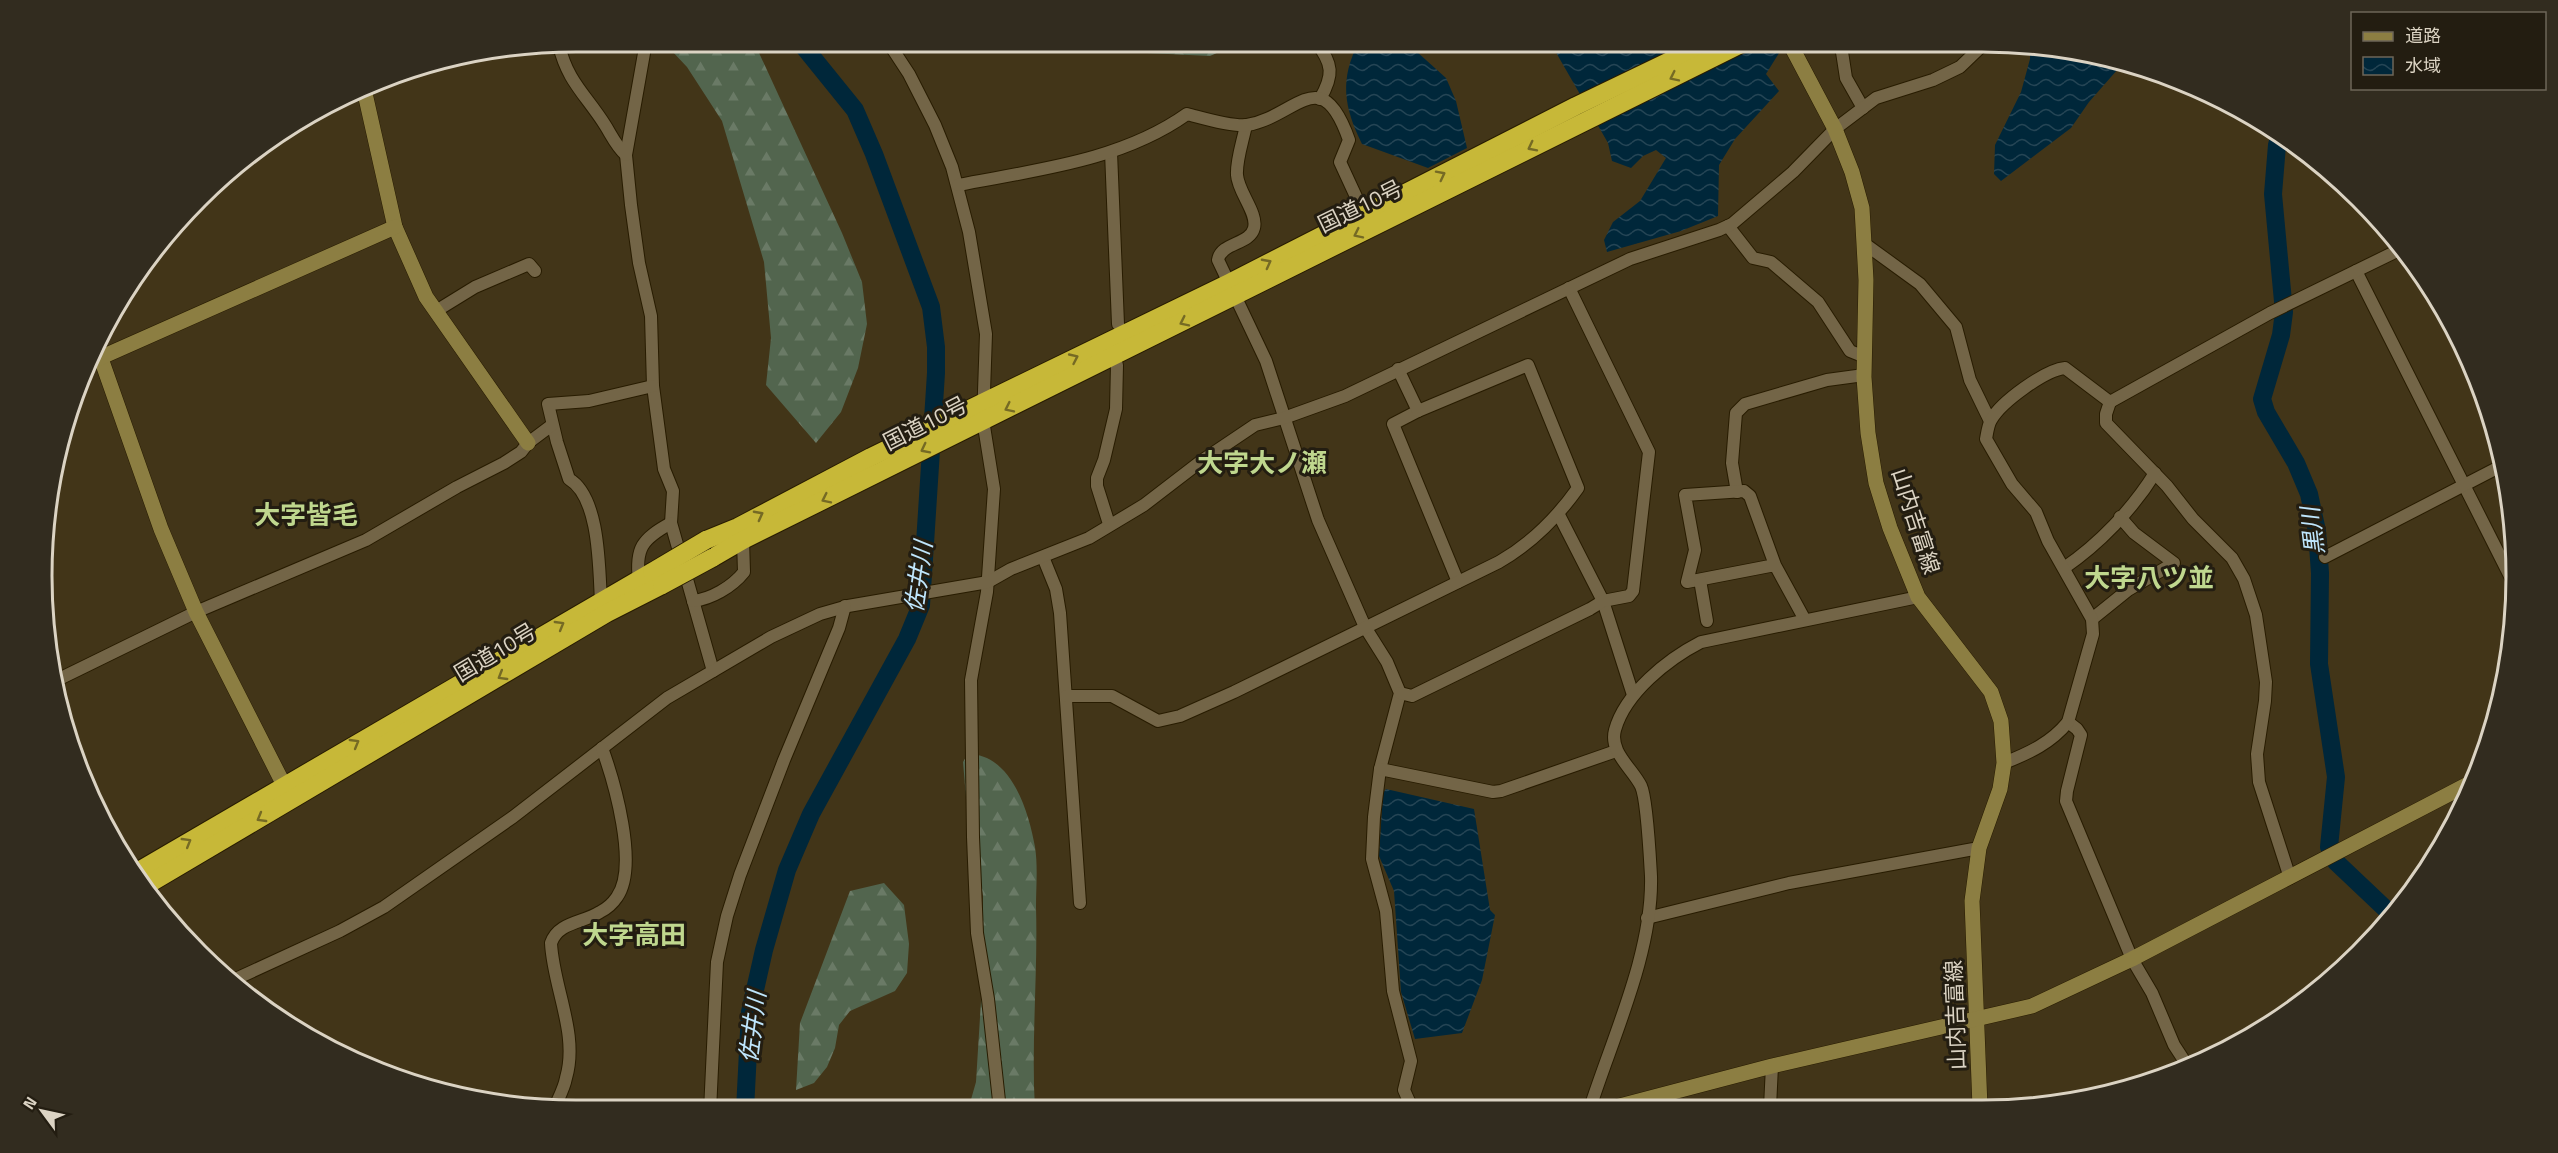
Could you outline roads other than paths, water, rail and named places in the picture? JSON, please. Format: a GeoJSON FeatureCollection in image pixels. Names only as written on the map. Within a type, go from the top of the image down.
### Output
{"type":"FeatureCollection","features":[{"type":"Feature","properties":{"kind":"highway","name":"国道10号"},"geometry":{"type":"LineString","coordinates":[[142,869],[288,793],[608,613],[706,540],[973,420],[1581,113],[1691,52]]}},
{"type":"Feature","properties":{"kind":"highway","name":"国道10号"},"geometry":{"type":"LineString","coordinates":[[973,420],[985,401],[1232,290],[1364,214],[1581,113],[1722,52]]}},
{"type":"Feature","properties":{"kind":"highway","name":"国道10号"},"geometry":{"type":"LineString","coordinates":[[151,882],[288,793],[601,602],[651,579],[712,558],[875,465]]}},
{"type":"Feature","properties":{"kind":"street"},"geometry":{"type":"LineString","coordinates":[[644,52],[626,155],[635,237],[651,316],[653,386],[664,469],[673,491],[671,523],[713,671]]}},
{"type":"Feature","properties":{"kind":"street"},"geometry":{"type":"LineString","coordinates":[[895,52],[909,74],[931,118],[957,185],[976,268],[986,334],[985,401]]}},
{"type":"Feature","properties":{"kind":"street"},"geometry":{"type":"LineString","coordinates":[[1320,99],[1329,82],[1328,58],[1324,52]]}},
{"type":"Feature","properties":{"kind":"street","name":"山内吉富線"},"geometry":{"type":"LineString","coordinates":[[1794,52],[1835,129],[1852,172],[1862,208],[1865,244],[1864,375],[1868,433],[1876,483],[1902,561],[1918,597],[1991,692],[2001,721],[2004,763],[2000,789],[1979,848],[1972,901],[1980,1100]]}},
{"type":"Feature","properties":{"kind":"street"},"geometry":{"type":"LineString","coordinates":[[1842,52],[1846,78],[1863,108]]}},
{"type":"Feature","properties":{"kind":"street"},"geometry":{"type":"LineString","coordinates":[[240,977],[378,911],[513,817],[667,698],[734,657],[786,629],[820,614],[851,605],[982,583],[1089,538],[1144,505],[1200,462],[1255,425],[1284,418],[1345,396],[1630,259],[1728,226],[1793,172],[1835,129],[1876,98],[1933,80],[1960,67],[1976,52]]}},
{"type":"Feature","properties":{"kind":"street"},"geometry":{"type":"LineString","coordinates":[[562,53],[571,80],[605,125],[617,147],[626,155]]}},
{"type":"Feature","properties":{"kind":"street"},"geometry":{"type":"LineString","coordinates":[[366,97],[395,227],[415,276],[436,311],[528,443]]}},
{"type":"Feature","properties":{"kind":"street"},"geometry":{"type":"LineString","coordinates":[[957,185],[1038,170],[1112,152],[1169,127],[1187,114],[1246,125],[1271,116],[1305,98],[1320,99],[1340,115],[1349,140],[1340,162],[1364,214]]}},
{"type":"Feature","properties":{"kind":"street"},"geometry":{"type":"LineString","coordinates":[[1246,125],[1237,175],[1240,191],[1254,218],[1254,228],[1250,236],[1223,250],[1218,256],[1266,361],[1318,520],[1365,627],[1387,662],[1400,693],[1380,769],[1372,859],[1386,911],[1393,991],[1411,1061],[1404,1090],[1408,1100]]}},
{"type":"Feature","properties":{"kind":"street"},"geometry":{"type":"LineString","coordinates":[[1112,152],[1118,324]]}},
{"type":"Feature","properties":{"kind":"street"},"geometry":{"type":"LineString","coordinates":[[1728,226],[1753,258],[1771,262],[1818,302],[1850,351],[1865,357]]}},
{"type":"Feature","properties":{"kind":"street"},"geometry":{"type":"LineString","coordinates":[[103,353],[395,227]]}},
{"type":"Feature","properties":{"kind":"street"},"geometry":{"type":"LineString","coordinates":[[1865,244],[1920,284],[1956,327],[1970,380],[1990,421]]}},
{"type":"Feature","properties":{"kind":"street"},"geometry":{"type":"LineString","coordinates":[[2290,878],[2259,782],[2257,754],[2266,682],[2253,601],[2232,558],[2193,519],[2155,473],[2106,423],[2106,414],[2110,402],[2270,313],[2393,253]]}},
{"type":"Feature","properties":{"kind":"street"},"geometry":{"type":"LineString","coordinates":[[436,311],[475,286],[529,264],[535,271]]}},
{"type":"Feature","properties":{"kind":"street"},"geometry":{"type":"LineString","coordinates":[[2356,271],[2505,567]]}},
{"type":"Feature","properties":{"kind":"street"},"geometry":{"type":"LineString","coordinates":[[1400,693],[1412,696],[1603,601],[1629,596],[1633,591],[1649,452],[1569,288]]}},
{"type":"Feature","properties":{"kind":"street"},"geometry":{"type":"LineString","coordinates":[[100,360],[161,529],[196,612],[288,793]]}},
{"type":"Feature","properties":{"kind":"street"},"geometry":{"type":"LineString","coordinates":[[1109,524],[1097,486],[1097,478],[1104,460],[1116,409],[1117,365]]}},
{"type":"Feature","properties":{"kind":"street"},"geometry":{"type":"LineString","coordinates":[[1066,696],[1112,696],[1158,721],[1168,720],[1234,692],[1458,582],[1506,557],[1559,515],[1578,488],[1527,365],[1418,411],[1393,424],[1458,582]]}},
{"type":"Feature","properties":{"kind":"street"},"geometry":{"type":"LineString","coordinates":[[2004,763],[2042,746],[2059,734],[2068,722],[2093,634],[2092,619],[2036,512],[2012,484],[1986,439],[1990,421],[2015,395],[2054,369],[2065,368],[2110,402]]}},
{"type":"Feature","properties":{"kind":"street"},"geometry":{"type":"LineString","coordinates":[[1398,369],[1418,411]]}},
{"type":"Feature","properties":{"kind":"street"},"geometry":{"type":"LineString","coordinates":[[1737,492],[1732,463],[1736,413],[1745,404],[1827,380],[1864,375]]}},
{"type":"Feature","properties":{"kind":"street"},"geometry":{"type":"LineString","coordinates":[[601,602],[598,540],[594,524],[577,483],[569,479],[552,425],[548,404],[589,401],[653,386]]}},
{"type":"Feature","properties":{"kind":"street"},"geometry":{"type":"LineString","coordinates":[[973,420],[994,479],[971,680],[976,933],[988,999],[999,1100]]}},
{"type":"Feature","properties":{"kind":"street"},"geometry":{"type":"LineString","coordinates":[[63,677],[196,612],[366,540],[457,487],[504,463],[521,452],[528,443],[552,425]]}},
{"type":"Feature","properties":{"kind":"street"},"geometry":{"type":"LineString","coordinates":[[2325,557],[2494,470]]}},
{"type":"Feature","properties":{"kind":"street"},"geometry":{"type":"LineString","coordinates":[[2064,568],[2088,552],[2142,493],[2155,473]]}},
{"type":"Feature","properties":{"kind":"street"},"geometry":{"type":"LineString","coordinates":[[1775,565],[1688,582],[1695,550],[1685,495],[1744,491],[1750,496],[1775,565],[1805,620]]}},
{"type":"Feature","properties":{"kind":"street"},"geometry":{"type":"LineString","coordinates":[[1559,515],[1603,601],[1633,695]]}},
{"type":"Feature","properties":{"kind":"street"},"geometry":{"type":"LineString","coordinates":[[2092,619],[2128,590],[2175,563],[2134,533],[2120,517]]}},
{"type":"Feature","properties":{"kind":"street"},"geometry":{"type":"LineString","coordinates":[[651,579],[637,562],[639,548],[659,529],[671,523]]}},
{"type":"Feature","properties":{"kind":"street"},"geometry":{"type":"LineString","coordinates":[[693,602],[707,600],[737,580],[744,572],[743,540]]}},
{"type":"Feature","properties":{"kind":"street"},"geometry":{"type":"LineString","coordinates":[[1043,557],[1056,589],[1066,696],[1080,903]]}},
{"type":"Feature","properties":{"kind":"street"},"geometry":{"type":"LineString","coordinates":[[1700,580],[1707,621]]}},
{"type":"Feature","properties":{"kind":"street"},"geometry":{"type":"LineString","coordinates":[[1593,1100],[1634,977],[1647,918],[1651,879],[1642,788],[1616,750],[1614,734],[1619,717],[1633,695],[1682,652],[1701,642],[1918,597]]}},
{"type":"Feature","properties":{"kind":"street"},"geometry":{"type":"LineString","coordinates":[[710,1100],[714,992],[717,962],[727,916],[753,841],[833,643],[851,605]]}},
{"type":"Feature","properties":{"kind":"street"},"geometry":{"type":"LineString","coordinates":[[2068,722],[2081,735],[2066,801],[2132,959],[2152,993],[2174,1044],[2184,1060]]}},
{"type":"Feature","properties":{"kind":"street"},"geometry":{"type":"LineString","coordinates":[[558,1099],[567,1076],[568,1051],[565,1019],[551,944],[560,930],[599,913],[611,904],[621,891],[625,872],[622,819],[602,748]]}},
{"type":"Feature","properties":{"kind":"street"},"geometry":{"type":"LineString","coordinates":[[1380,769],[1493,792],[1502,791],[1616,750]]}},
{"type":"Feature","properties":{"kind":"street"},"geometry":{"type":"LineString","coordinates":[[1642,1100],[1772,1066],[2032,1006],[2132,959],[2461,788]]}},
{"type":"Feature","properties":{"kind":"street"},"geometry":{"type":"LineString","coordinates":[[1647,918],[1789,883],[1979,848]]}},
{"type":"Feature","properties":{"kind":"street"},"geometry":{"type":"LineString","coordinates":[[1770,1100],[1772,1066]]}},
{"type":"Feature","properties":{"kind":"water"},"geometry":{"type":"Polygon","coordinates":[[[1355,52],[1417,52],[1446,78],[1456,101],[1467,148],[1428,168],[1362,144],[1351,118],[1346,93],[1348,68],[1355,52]]]}},
{"type":"Feature","properties":{"kind":"water"},"geometry":{"type":"Polygon","coordinates":[[[1556,52],[1780,52],[1766,74],[1779,91],[1735,139],[1719,165],[1718,216],[1681,231],[1607,252],[1604,240],[1613,222],[1640,201],[1666,158],[1656,150],[1643,156],[1631,168],[1612,161],[1608,143],[1556,52]]]}},
{"type":"Feature","properties":{"kind":"water"},"geometry":{"type":"Polygon","coordinates":[[[2030,55],[2050,57],[2117,70],[2089,102],[2071,128],[2001,181],[1994,174],[1995,145],[2021,92],[2030,55]]]}},
{"type":"Feature","properties":{"kind":"water"},"geometry":{"type":"Polygon","coordinates":[[[1386,789],[1474,809],[1490,910],[1495,915],[1482,980],[1462,1033],[1415,1039],[1401,992],[1394,891],[1379,856],[1383,793],[1386,789]]]}},
{"type":"Feature","properties":{"kind":"waterway","name":"佐井川"},"geometry":{"type":"LineString","coordinates":[[746,1100],[750,1012],[764,950],[787,870],[811,814],[907,639],[921,605],[936,373],[936,347],[931,307],[874,154],[855,110],[808,52]]}},
{"type":"Feature","properties":{"kind":"waterway","name":"黒川"},"geometry":{"type":"LineString","coordinates":[[2277,144],[2273,194],[2284,312],[2281,335],[2262,399],[2266,412],[2296,463],[2309,494],[2317,531],[2320,573],[2319,664],[2336,777],[2329,847],[2336,862],[2386,909]]}},
{"type":"Feature","properties":{"kind":"district","name":"大字大ノ瀬"},"geometry":{"type":"Point","coordinates":[1262,463]}},
{"type":"Feature","properties":{"kind":"district","name":"大字皆毛"},"geometry":{"type":"Point","coordinates":[306,515]}},
{"type":"Feature","properties":{"kind":"district","name":"大字八ツ並"},"geometry":{"type":"Point","coordinates":[2149,578]}},
{"type":"Feature","properties":{"kind":"district","name":"大字高田"},"geometry":{"type":"Point","coordinates":[634,935]}}]}
